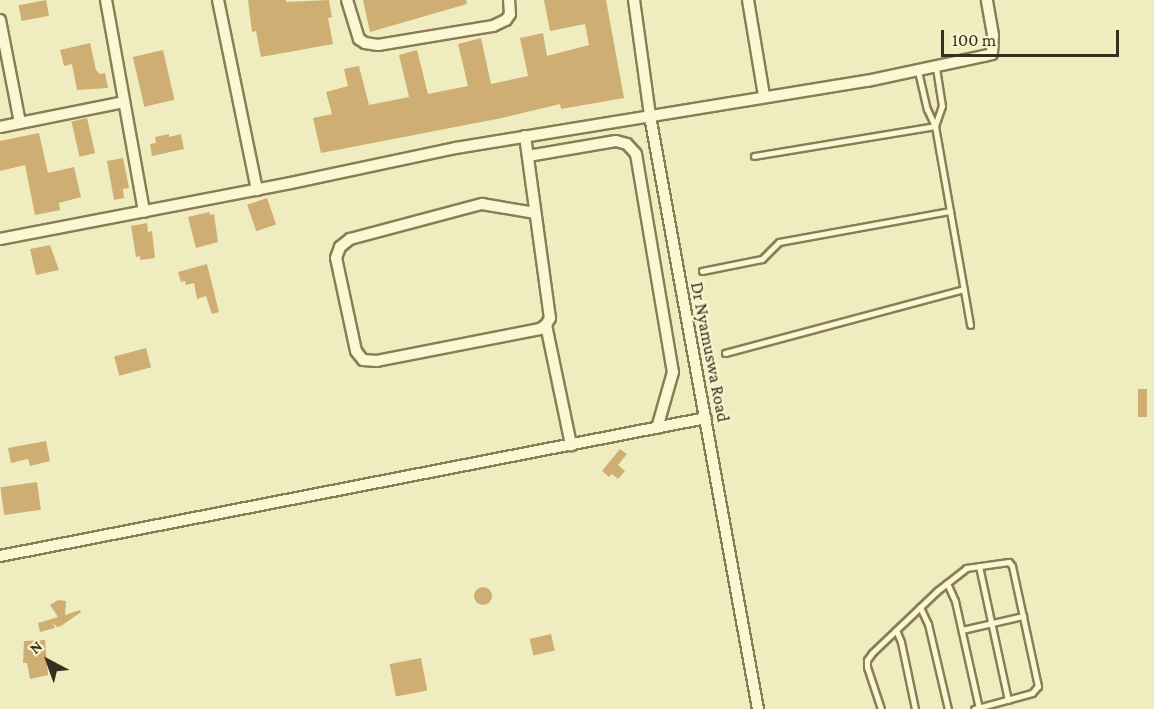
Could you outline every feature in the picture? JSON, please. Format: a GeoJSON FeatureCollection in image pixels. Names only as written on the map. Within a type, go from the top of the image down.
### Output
{"type":"FeatureCollection","features":[{"type":"Feature","properties":{"kind":"street"},"geometry":{"type":"LineString","coordinates":[[106,0],[144,212]]}},
{"type":"Feature","properties":{"kind":"street"},"geometry":{"type":"LineString","coordinates":[[218,0],[257,190]]}},
{"type":"Feature","properties":{"kind":"street"},"geometry":{"type":"LineString","coordinates":[[347,0],[359,39],[364,43],[378,45],[493,26],[506,20],[510,14],[510,0]]}},
{"type":"Feature","properties":{"kind":"street","name":"Dr Nyamuswa Road"},"geometry":{"type":"LineString","coordinates":[[634,0],[650,116],[758,709]]}},
{"type":"Feature","properties":{"kind":"street"},"geometry":{"type":"LineString","coordinates":[[748,0],[764,96]]}},
{"type":"Feature","properties":{"kind":"street"},"geometry":{"type":"LineString","coordinates":[[0,239],[257,190],[456,148],[867,81],[992,54],[993,35],[987,0]]}},
{"type":"Feature","properties":{"kind":"street"},"geometry":{"type":"LineString","coordinates":[[0,20],[20,123]]}},
{"type":"Feature","properties":{"kind":"street"},"geometry":{"type":"LineString","coordinates":[[0,127],[124,102]]}},
{"type":"Feature","properties":{"kind":"street"},"geometry":{"type":"LineString","coordinates":[[525,136],[550,318],[546,325],[540,329],[377,361],[363,360],[357,351],[336,258],[340,247],[350,239],[482,204],[535,213]]}},
{"type":"Feature","properties":{"kind":"street"},"geometry":{"type":"LineString","coordinates":[[528,156],[615,141],[627,144],[636,154],[674,372],[657,428]]}},
{"type":"Feature","properties":{"kind":"street"},"geometry":{"type":"LineString","coordinates":[[546,325],[571,445]]}},
{"type":"Feature","properties":{"kind":"street"},"geometry":{"type":"LineString","coordinates":[[0,556],[706,418]]}},
{"type":"Feature","properties":{"kind":"lane"},"geometry":{"type":"LineString","coordinates":[[935,126],[942,106],[936,67]]}},
{"type":"Feature","properties":{"kind":"lane"},"geometry":{"type":"LineString","coordinates":[[918,71],[927,109],[935,126],[970,325]]}},
{"type":"Feature","properties":{"kind":"lane"},"geometry":{"type":"LineString","coordinates":[[753,156],[935,126]]}},
{"type":"Feature","properties":{"kind":"lane"},"geometry":{"type":"LineString","coordinates":[[702,270],[762,259],[779,242],[950,211]]}},
{"type":"Feature","properties":{"kind":"lane"},"geometry":{"type":"LineString","coordinates":[[725,353],[964,289]]}},
{"type":"Feature","properties":{"kind":"lane"},"geometry":{"type":"LineString","coordinates":[[881,709],[867,660],[947,583],[966,568],[979,566],[1009,562],[1012,566],[1038,686],[1032,693],[987,708],[977,709],[962,630],[952,592],[947,583]]}},
{"type":"Feature","properties":{"kind":"lane"},"geometry":{"type":"LineString","coordinates":[[979,566],[1008,700]]}},
{"type":"Feature","properties":{"kind":"lane"},"geometry":{"type":"LineString","coordinates":[[920,607],[928,624],[948,709]]}},
{"type":"Feature","properties":{"kind":"lane"},"geometry":{"type":"LineString","coordinates":[[962,630],[992,625],[1023,616]]}},
{"type":"Feature","properties":{"kind":"lane"},"geometry":{"type":"LineString","coordinates":[[896,630],[901,642],[915,709]]}},
{"type":"Feature","properties":{"kind":"building"},"geometry":{"type":"Polygon","coordinates":[[[46,0],[49,16],[22,21],[19,5],[46,0]]]}},
{"type":"Feature","properties":{"kind":"building"},"geometry":{"type":"Polygon","coordinates":[[[248,0],[286,0],[286,2],[329,0],[332,17],[328,18],[333,44],[261,57],[256,31],[252,32],[248,0]]]}},
{"type":"Feature","properties":{"kind":"building"},"geometry":{"type":"Polygon","coordinates":[[[363,0],[466,0],[467,4],[370,32],[363,0]]]}},
{"type":"Feature","properties":{"kind":"building"},"geometry":{"type":"Polygon","coordinates":[[[544,0],[606,0],[624,98],[561,109],[560,104],[502,118],[321,153],[313,118],[332,114],[326,92],[348,86],[344,69],[359,66],[369,105],[409,97],[399,55],[417,50],[428,94],[468,86],[458,44],[481,38],[491,84],[528,76],[520,38],[543,33],[547,56],[589,45],[585,24],[550,31],[544,0]]]}},
{"type":"Feature","properties":{"kind":"building"},"geometry":{"type":"Polygon","coordinates":[[[90,43],[96,70],[100,74],[105,73],[108,88],[77,90],[72,64],[64,66],[60,50],[90,43]]]}},
{"type":"Feature","properties":{"kind":"building"},"geometry":{"type":"Polygon","coordinates":[[[163,50],[174,100],[144,107],[133,57],[163,50]]]}},
{"type":"Feature","properties":{"kind":"building"},"geometry":{"type":"Polygon","coordinates":[[[87,118],[95,153],[80,157],[71,122],[87,118]]]}},
{"type":"Feature","properties":{"kind":"building"},"geometry":{"type":"Polygon","coordinates":[[[39,133],[48,173],[74,167],[81,197],[59,203],[60,210],[35,215],[25,165],[0,171],[0,141],[39,133]]]}},
{"type":"Feature","properties":{"kind":"building"},"geometry":{"type":"Polygon","coordinates":[[[169,134],[169,137],[181,134],[184,149],[152,156],[150,144],[156,143],[155,137],[169,134]]]}},
{"type":"Feature","properties":{"kind":"building"},"geometry":{"type":"Polygon","coordinates":[[[123,158],[129,188],[123,189],[124,198],[114,200],[107,161],[123,158]]]}},
{"type":"Feature","properties":{"kind":"building"},"geometry":{"type":"Polygon","coordinates":[[[267,198],[276,224],[256,231],[247,205],[267,198]]]}},
{"type":"Feature","properties":{"kind":"building"},"geometry":{"type":"Polygon","coordinates":[[[209,212],[210,215],[214,214],[218,242],[196,248],[188,217],[209,212]]]}},
{"type":"Feature","properties":{"kind":"building"},"geometry":{"type":"Polygon","coordinates":[[[147,223],[148,232],[152,231],[155,258],[140,260],[140,256],[136,257],[131,226],[147,223]]]}},
{"type":"Feature","properties":{"kind":"building"},"geometry":{"type":"Polygon","coordinates":[[[50,245],[59,270],[36,275],[30,249],[50,245]]]}},
{"type":"Feature","properties":{"kind":"building"},"geometry":{"type":"Polygon","coordinates":[[[207,264],[219,312],[212,314],[206,296],[197,299],[194,283],[186,285],[185,281],[181,282],[178,272],[207,264]]]}},
{"type":"Feature","properties":{"kind":"building"},"geometry":{"type":"Polygon","coordinates":[[[146,348],[151,367],[119,376],[114,357],[146,348]]]}},
{"type":"Feature","properties":{"kind":"building"},"geometry":{"type":"Polygon","coordinates":[[[1138,389],[1147,389],[1147,417],[1138,417],[1138,389]]]}},
{"type":"Feature","properties":{"kind":"building"},"geometry":{"type":"Polygon","coordinates":[[[46,441],[50,461],[30,466],[28,459],[11,463],[8,448],[46,441]]]}},
{"type":"Feature","properties":{"kind":"building"},"geometry":{"type":"Polygon","coordinates":[[[620,449],[627,454],[618,465],[625,471],[618,479],[612,474],[609,477],[602,471],[620,449]]]}},
{"type":"Feature","properties":{"kind":"building"},"geometry":{"type":"Polygon","coordinates":[[[37,482],[41,510],[4,515],[0,487],[37,482]]]}},
{"type":"Feature","properties":{"kind":"building"},"geometry":{"type":"Polygon","coordinates":[[[483,587],[489,590],[492,596],[489,602],[483,605],[477,602],[474,596],[477,590],[483,587]]]}},
{"type":"Feature","properties":{"kind":"building"},"geometry":{"type":"Polygon","coordinates":[[[58,600],[66,601],[65,615],[80,610],[81,612],[61,626],[57,627],[53,623],[55,628],[40,632],[38,623],[58,617],[50,605],[58,600]]]}},
{"type":"Feature","properties":{"kind":"building"},"geometry":{"type":"Polygon","coordinates":[[[551,634],[555,651],[533,656],[530,639],[551,634]]]}},
{"type":"Feature","properties":{"kind":"building"},"geometry":{"type":"Polygon","coordinates":[[[45,640],[48,675],[30,679],[27,663],[23,663],[24,641],[45,640]]]}},
{"type":"Feature","properties":{"kind":"building"},"geometry":{"type":"Polygon","coordinates":[[[421,658],[427,690],[396,696],[390,664],[421,658]]]}}]}
